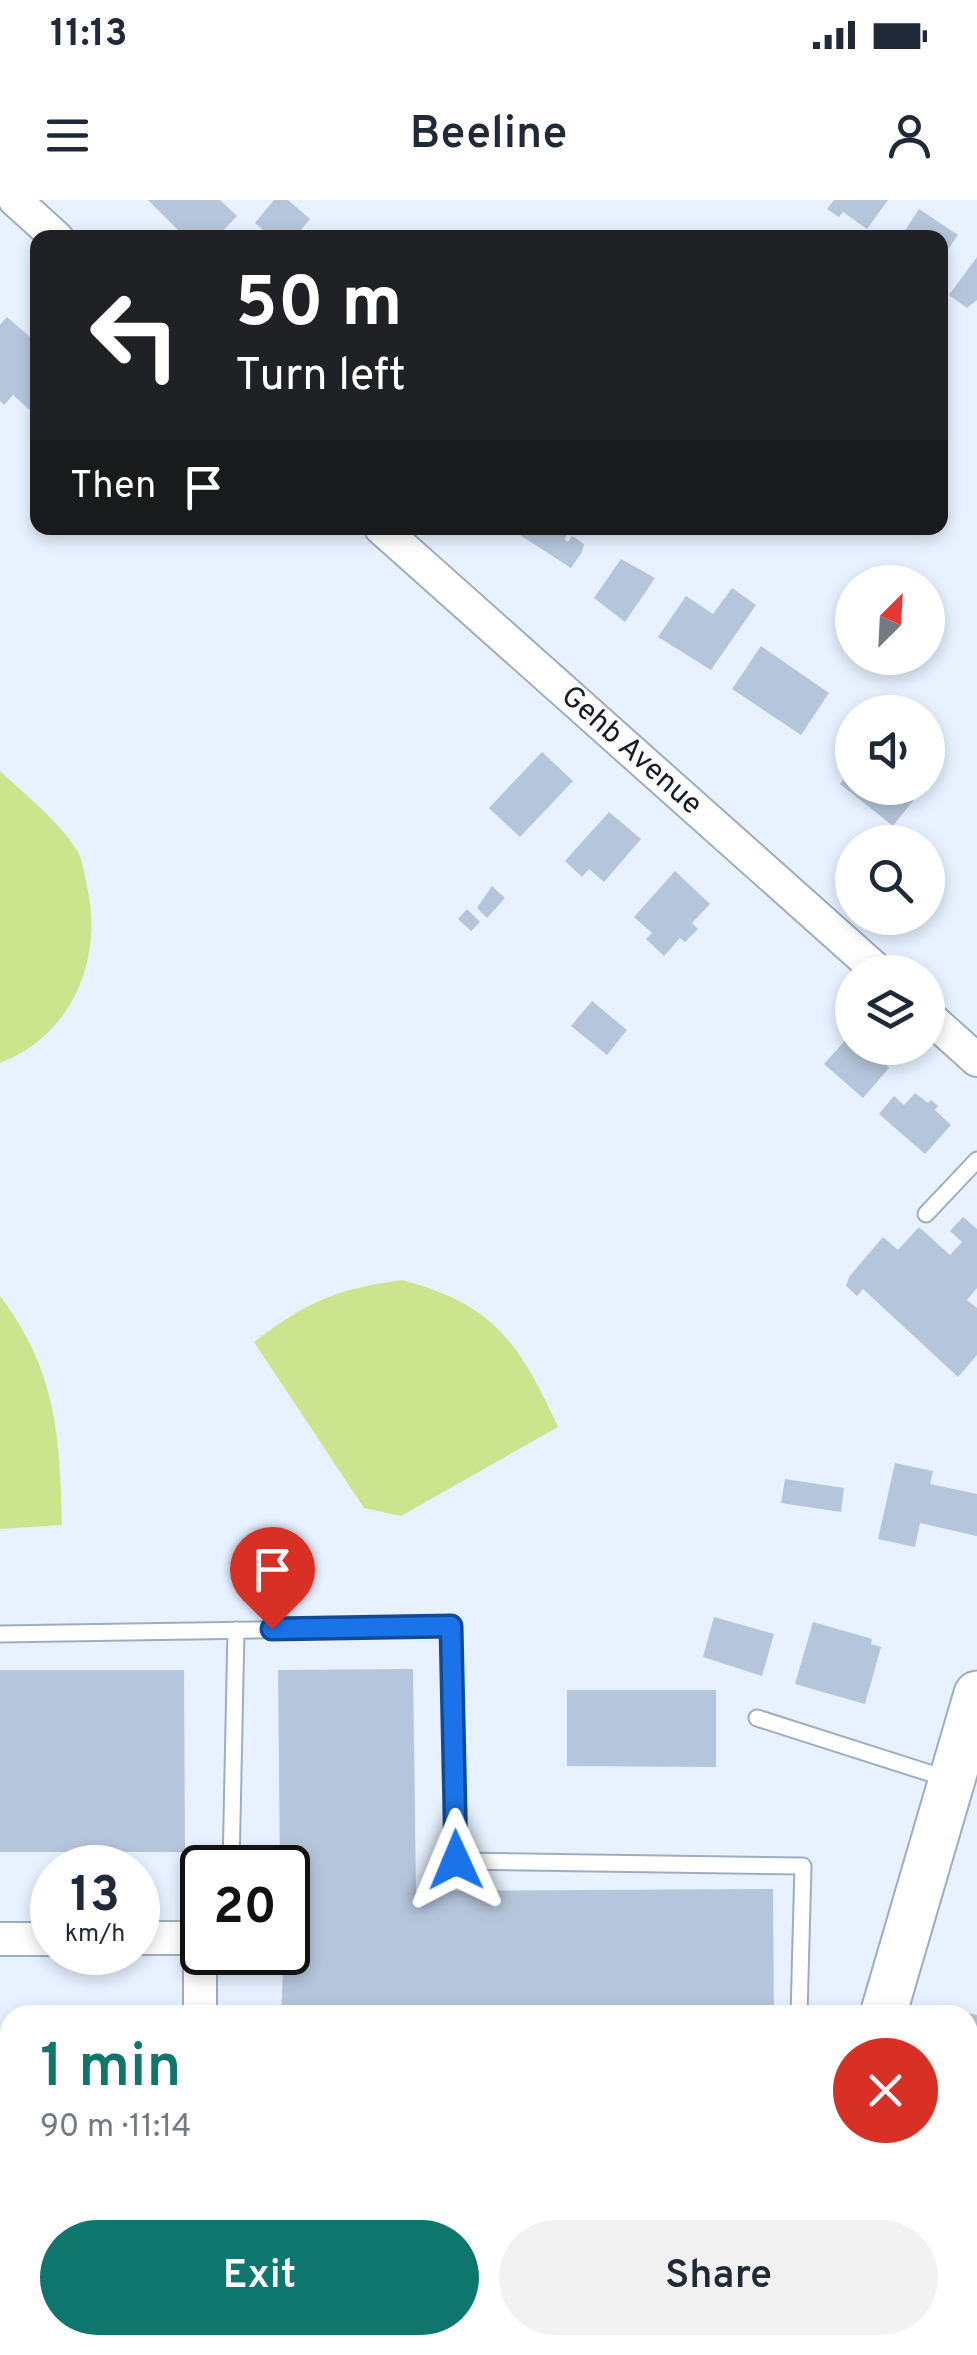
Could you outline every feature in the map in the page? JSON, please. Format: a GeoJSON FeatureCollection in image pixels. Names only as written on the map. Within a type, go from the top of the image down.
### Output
{"type":"FeatureCollection","features":[{"type":"Feature","properties":{"kind":"street"},"geometry":{"type":"LineString","coordinates":[[15,200],[48,230]]}},
{"type":"Feature","properties":{"kind":"street","name":"Gehb Avenue"},"geometry":{"type":"LineString","coordinates":[[390,535],[860,955]]}},
{"type":"Feature","properties":{"kind":"street"},"geometry":{"type":"LineString","coordinates":[[945,1031],[977,1060]]}},
{"type":"Feature","properties":{"kind":"street"},"geometry":{"type":"LineString","coordinates":[[887,2005],[973,1721]]}},
{"type":"Feature","properties":{"kind":"street"},"geometry":{"type":"LineString","coordinates":[[0,1939],[30,1938]]}},
{"type":"Feature","properties":{"kind":"street"},"geometry":{"type":"LineString","coordinates":[[200,1975],[200,2005]]}},
{"type":"Feature","properties":{"kind":"lane"},"geometry":{"type":"LineString","coordinates":[[926,1214],[977,1160]]}},
{"type":"Feature","properties":{"kind":"lane"},"geometry":{"type":"LineString","coordinates":[[0,1634],[451,1626],[456,1860],[803,1866],[799,2005]]}},
{"type":"Feature","properties":{"kind":"lane"},"geometry":{"type":"LineString","coordinates":[[232,1845],[236,1630]]}},
{"type":"Feature","properties":{"kind":"lane"},"geometry":{"type":"LineString","coordinates":[[757,1718],[952,1780]]}},
{"type":"Feature","properties":{"kind":"green space"},"geometry":{"type":"Polygon","coordinates":[[[0,771],[50,817],[76,849],[91,914],[91,941],[86,967],[63,1015],[25,1051],[0,1063],[0,771]]]}},
{"type":"Feature","properties":{"kind":"green space"},"geometry":{"type":"Polygon","coordinates":[[[402,1280],[460,1301],[500,1331],[531,1372],[558,1427],[401,1516],[364,1508],[254,1342],[323,1299],[402,1280]]]}},
{"type":"Feature","properties":{"kind":"green space"},"geometry":{"type":"Polygon","coordinates":[[[0,1296],[19,1323],[44,1377],[56,1433],[62,1525],[0,1529],[0,1296]]]}},
{"type":"Feature","properties":{"kind":"building"},"geometry":{"type":"Polygon","coordinates":[[[148,200],[220,200],[237,216],[224,230],[178,230],[148,200]]]}},
{"type":"Feature","properties":{"kind":"building"},"geometry":{"type":"Polygon","coordinates":[[[274,200],[288,200],[310,219],[301,230],[263,230],[255,223],[274,200]]]}},
{"type":"Feature","properties":{"kind":"building"},"geometry":{"type":"Polygon","coordinates":[[[834,200],[888,200],[867,229],[843,212],[839,217],[827,209],[834,200]]]}},
{"type":"Feature","properties":{"kind":"building"},"geometry":{"type":"Polygon","coordinates":[[[919,209],[958,235],[948,249],[948,230],[905,230],[919,209]]]}},
{"type":"Feature","properties":{"kind":"building"},"geometry":{"type":"Polygon","coordinates":[[[977,257],[977,300],[967,308],[949,295],[977,257]]]}},
{"type":"Feature","properties":{"kind":"building"},"geometry":{"type":"Polygon","coordinates":[[[7,317],[30,337],[30,410],[13,395],[4,405],[0,401],[0,325],[7,317]]]}},
{"type":"Feature","properties":{"kind":"building"},"geometry":{"type":"Polygon","coordinates":[[[520,535],[567,535],[564,539],[568,542],[572,536],[584,544],[571,568],[520,535]]]}},
{"type":"Feature","properties":{"kind":"building"},"geometry":{"type":"Polygon","coordinates":[[[621,559],[655,578],[625,622],[594,598],[621,559]]]}},
{"type":"Feature","properties":{"kind":"building"},"geometry":{"type":"Polygon","coordinates":[[[732,588],[756,605],[711,670],[658,637],[686,596],[713,614],[732,588]]]}},
{"type":"Feature","properties":{"kind":"building"},"geometry":{"type":"Polygon","coordinates":[[[761,646],[829,693],[801,735],[732,689],[761,646]]]}},
{"type":"Feature","properties":{"kind":"building"},"geometry":{"type":"Polygon","coordinates":[[[542,752],[573,781],[520,837],[489,808],[542,752]]]}},
{"type":"Feature","properties":{"kind":"building"},"geometry":{"type":"Polygon","coordinates":[[[866,805],[910,805],[892,825],[866,805]]]}},
{"type":"Feature","properties":{"kind":"building"},"geometry":{"type":"Polygon","coordinates":[[[609,812],[641,839],[604,882],[589,869],[582,877],[565,861],[609,812]]]}},
{"type":"Feature","properties":{"kind":"building"},"geometry":{"type":"Polygon","coordinates":[[[675,871],[710,904],[692,923],[698,929],[685,942],[680,938],[664,956],[646,939],[652,933],[634,917],[675,871]]]}},
{"type":"Feature","properties":{"kind":"building"},"geometry":{"type":"Polygon","coordinates":[[[492,886],[505,898],[487,918],[477,908],[492,886]]]}},
{"type":"Feature","properties":{"kind":"building"},"geometry":{"type":"Polygon","coordinates":[[[467,909],[480,922],[471,931],[458,919],[467,909]]]}},
{"type":"Feature","properties":{"kind":"building"},"geometry":{"type":"Polygon","coordinates":[[[592,1001],[627,1030],[607,1055],[571,1026],[592,1001]]]}},
{"type":"Feature","properties":{"kind":"building"},"geometry":{"type":"Polygon","coordinates":[[[835,1052],[835,1065],[889,1068],[863,1098],[824,1064],[835,1052]]]}},
{"type":"Feature","properties":{"kind":"building"},"geometry":{"type":"Polygon","coordinates":[[[915,1093],[938,1106],[935,1110],[951,1125],[925,1154],[879,1114],[894,1096],[904,1105],[915,1093]]]}},
{"type":"Feature","properties":{"kind":"building"},"geometry":{"type":"Polygon","coordinates":[[[963,1217],[977,1229],[977,1288],[967,1300],[977,1308],[977,1355],[958,1377],[863,1289],[857,1296],[846,1286],[849,1277],[883,1237],[898,1250],[919,1227],[950,1255],[962,1242],[950,1231],[963,1217]]]}},
{"type":"Feature","properties":{"kind":"building"},"geometry":{"type":"Polygon","coordinates":[[[895,1463],[933,1471],[930,1484],[977,1494],[977,1536],[920,1523],[915,1547],[878,1539],[895,1463]]]}},
{"type":"Feature","properties":{"kind":"building"},"geometry":{"type":"Polygon","coordinates":[[[785,1479],[844,1488],[841,1512],[781,1503],[785,1479]]]}},
{"type":"Feature","properties":{"kind":"building"},"geometry":{"type":"Polygon","coordinates":[[[714,1617],[774,1634],[762,1676],[703,1657],[714,1617]]]}},
{"type":"Feature","properties":{"kind":"building"},"geometry":{"type":"Polygon","coordinates":[[[813,1622],[872,1639],[871,1644],[881,1647],[865,1704],[795,1684],[813,1622]]]}},
{"type":"Feature","properties":{"kind":"building"},"geometry":{"type":"Polygon","coordinates":[[[413,1669],[416,1891],[773,1889],[774,2005],[281,2005],[283,1975],[310,1975],[310,1845],[280,1845],[278,1670],[413,1669]]]}},
{"type":"Feature","properties":{"kind":"building"},"geometry":{"type":"Polygon","coordinates":[[[0,1670],[184,1670],[185,1845],[180,1845],[180,1852],[160,1852],[160,1845],[30,1845],[30,1852],[0,1852],[0,1670]]]}},
{"type":"Feature","properties":{"kind":"building"},"geometry":{"type":"Polygon","coordinates":[[[567,1690],[716,1690],[716,1767],[567,1766],[567,1690]]]}},
{"type":"Feature","properties":{"kind":"route"},"geometry":{"type":"LineString","coordinates":[[272,1629],[451,1626],[456,1860]]}}]}
